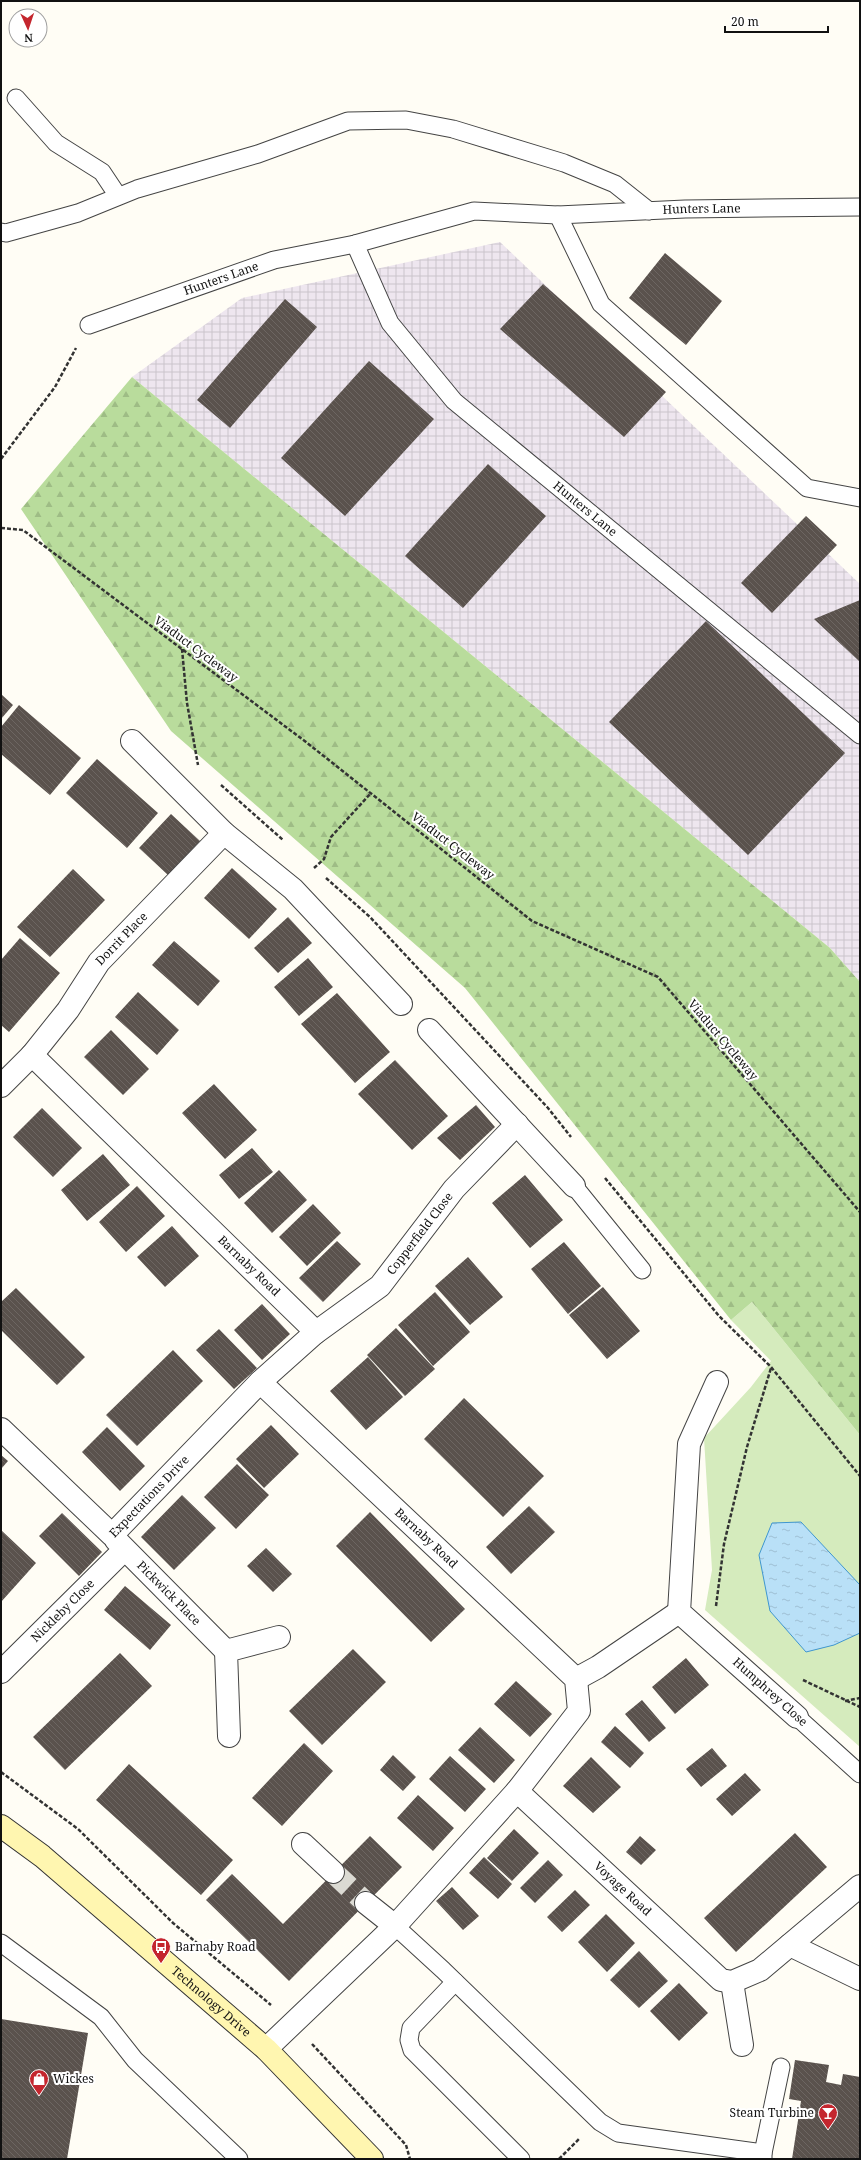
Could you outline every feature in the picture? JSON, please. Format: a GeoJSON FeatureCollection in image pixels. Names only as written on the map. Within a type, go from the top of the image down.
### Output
{"type":"FeatureCollection","features":[{"type":"Feature","properties":{"kind":"street"},"geometry":{"type":"LineString","coordinates":[[132,741],[224,833],[293,889],[401,1004]]}},
{"type":"Feature","properties":{"kind":"street","name":"Dorrit Place"},"geometry":{"type":"LineString","coordinates":[[32,1055],[68,1010],[99,962],[224,833]]}},
{"type":"Feature","properties":{"kind":"street"},"geometry":{"type":"LineString","coordinates":[[429,1030],[574,1186]]}},
{"type":"Feature","properties":{"kind":"street"},"geometry":{"type":"LineString","coordinates":[[1,1086],[32,1055]]}},
{"type":"Feature","properties":{"kind":"street","name":"Barnaby Road"},"geometry":{"type":"LineString","coordinates":[[32,1055],[316,1332],[315,1333]]}},
{"type":"Feature","properties":{"kind":"street","name":"Copperfield Close"},"geometry":{"type":"LineString","coordinates":[[315,1333],[380,1286],[454,1189],[517,1124]]}},
{"type":"Feature","properties":{"kind":"street"},"geometry":{"type":"LineString","coordinates":[[260,1382],[315,1333]]}},
{"type":"Feature","properties":{"kind":"street","name":"Barnaby Road"},"geometry":{"type":"LineString","coordinates":[[260,1382],[576,1679]]}},
{"type":"Feature","properties":{"kind":"street","name":"Expectations Drive"},"geometry":{"type":"LineString","coordinates":[[1,1429],[118,1543],[260,1382]]}},
{"type":"Feature","properties":{"kind":"street"},"geometry":{"type":"LineString","coordinates":[[266,2049],[395,1926],[517,1791],[579,1710],[576,1679],[598,1667],[679,1612],[689,1444],[717,1382]]}},
{"type":"Feature","properties":{"kind":"street","name":"Pickwick Place"},"geometry":{"type":"LineString","coordinates":[[118,1543],[226,1651]]}},
{"type":"Feature","properties":{"kind":"street","name":"Nickleby Close"},"geometry":{"type":"LineString","coordinates":[[1,1672],[118,1543]]}},
{"type":"Feature","properties":{"kind":"street","name":"Humphrey Close"},"geometry":{"type":"LineString","coordinates":[[679,1612],[797,1717]]}},
{"type":"Feature","properties":{"kind":"street"},"geometry":{"type":"LineString","coordinates":[[229,1736],[226,1651],[279,1637]]}},
{"type":"Feature","properties":{"kind":"street","name":"Voyage Road"},"geometry":{"type":"LineString","coordinates":[[517,1791],[721,1980],[732,1982]]}},
{"type":"Feature","properties":{"kind":"street","name":"Technology Drive"},"geometry":{"type":"LineString","coordinates":[[1,1826],[42,1856],[266,2049],[372,2159]]}},
{"type":"Feature","properties":{"kind":"street"},"geometry":{"type":"LineString","coordinates":[[303,1844],[333,1872]]}},
{"type":"Feature","properties":{"kind":"street"},"geometry":{"type":"LineString","coordinates":[[742,2045],[732,1982],[760,1970],[860,1886]]}},
{"type":"Feature","properties":{"kind":"street"},"geometry":{"type":"LineString","coordinates":[[366,1903],[395,1926]]}},
{"type":"Feature","properties":{"kind":"street"},"geometry":{"type":"LineString","coordinates":[[790,1944],[860,1979]]}},
{"type":"Feature","properties":{"kind":"lane"},"geometry":{"type":"LineString","coordinates":[[16,98],[56,143],[102,172],[118,196]]}},
{"type":"Feature","properties":{"kind":"lane"},"geometry":{"type":"LineString","coordinates":[[1,232],[6,233],[78,213],[137,189],[258,154],[348,121],[406,120],[453,128],[564,163],[615,184],[649,211]]}},
{"type":"Feature","properties":{"kind":"lane","name":"Hunters Lane"},"geometry":{"type":"LineString","coordinates":[[89,325],[274,260],[355,244],[474,211],[558,215],[649,211],[860,207]]}},
{"type":"Feature","properties":{"kind":"lane"},"geometry":{"type":"LineString","coordinates":[[558,215],[601,304],[808,488],[860,498]]}},
{"type":"Feature","properties":{"kind":"lane","name":"Hunters Lane"},"geometry":{"type":"LineString","coordinates":[[355,244],[390,323],[454,402],[860,736]]}},
{"type":"Feature","properties":{"kind":"lane"},"geometry":{"type":"LineString","coordinates":[[574,1186],[642,1270]]}},
{"type":"Feature","properties":{"kind":"lane","name":"Humphrey Close"},"geometry":{"type":"LineString","coordinates":[[797,1717],[860,1774]]}},
{"type":"Feature","properties":{"kind":"lane"},"geometry":{"type":"LineString","coordinates":[[395,1926],[456,1982],[600,2122],[618,2133],[763,2156],[781,2067]]}},
{"type":"Feature","properties":{"kind":"lane"},"geometry":{"type":"LineString","coordinates":[[1,1943],[102,2017],[134,2060],[239,2159]]}},
{"type":"Feature","properties":{"kind":"lane"},"geometry":{"type":"LineString","coordinates":[[456,1982],[411,2028],[408,2040],[412,2050],[521,2159]]}},
{"type":"Feature","properties":{"kind":"path"},"geometry":{"type":"LineString","coordinates":[[1,459],[55,387],[89,325]]}},
{"type":"Feature","properties":{"kind":"path","name":"Viaduct Cycleway"},"geometry":{"type":"LineString","coordinates":[[1,528],[22,530],[182,649],[371,793],[532,921],[658,978],[860,1212]]}},
{"type":"Feature","properties":{"kind":"path"},"geometry":{"type":"LineString","coordinates":[[182,649],[188,703],[198,765]]}},
{"type":"Feature","properties":{"kind":"path"},"geometry":{"type":"LineString","coordinates":[[293,889],[324,859],[331,837],[371,793]]}},
{"type":"Feature","properties":{"kind":"path"},"geometry":{"type":"LineString","coordinates":[[712,1641],[724,1544],[747,1447],[771,1367]]}},
{"type":"Feature","properties":{"kind":"path"},"geometry":{"type":"LineString","coordinates":[[798,1678],[844,1701],[860,1707]]}},
{"type":"Feature","properties":{"kind":"path"},"geometry":{"type":"LineString","coordinates":[[844,1701],[860,1698]]}},
{"type":"Feature","properties":{"kind":"path"},"geometry":{"type":"LineString","coordinates":[[1,1772],[78,1829],[173,1923],[292,2023],[406,2145],[410,2159]]}},
{"type":"Feature","properties":{"kind":"shaded area"},"geometry":{"type":"Polygon","coordinates":[[[500,242],[860,584],[860,982],[830,948],[132,377],[242,298],[500,242]]]}},
{"type":"Feature","properties":{"kind":"green space"},"geometry":{"type":"Polygon","coordinates":[[[132,377],[830,948],[860,982],[860,1435],[752,1302],[731,1320],[465,988],[171,731],[21,509],[132,377]]]}},
{"type":"Feature","properties":{"kind":"green space"},"geometry":{"type":"Polygon","coordinates":[[[752,1302],[860,1435],[860,1747],[705,1610],[712,1570],[704,1438],[751,1387],[771,1361],[731,1320],[752,1302]]]}},
{"type":"Feature","properties":{"kind":"water"},"geometry":{"type":"Polygon","coordinates":[[[801,1522],[860,1585],[860,1633],[834,1645],[806,1652],[770,1611],[759,1555],[772,1523],[801,1522]]]}},
{"type":"Feature","properties":{"kind":"building"},"geometry":{"type":"Polygon","coordinates":[[[665,253],[722,301],[686,345],[629,298],[665,253]]]}},
{"type":"Feature","properties":{"kind":"building"},"geometry":{"type":"Polygon","coordinates":[[[543,284],[666,392],[624,437],[500,329],[543,284]]]}},
{"type":"Feature","properties":{"kind":"building"},"geometry":{"type":"Polygon","coordinates":[[[285,299],[317,327],[230,428],[197,400],[285,299]]]}},
{"type":"Feature","properties":{"kind":"building"},"geometry":{"type":"Polygon","coordinates":[[[369,361],[434,419],[345,516],[281,458],[369,361]]]}},
{"type":"Feature","properties":{"kind":"building"},"geometry":{"type":"Polygon","coordinates":[[[488,464],[546,516],[463,608],[405,556],[488,464]]]}},
{"type":"Feature","properties":{"kind":"building"},"geometry":{"type":"Polygon","coordinates":[[[806,516],[837,545],[772,613],[741,583],[806,516]]]}},
{"type":"Feature","properties":{"kind":"building"},"geometry":{"type":"Polygon","coordinates":[[[860,600],[860,662],[814,619],[860,600]]]}},
{"type":"Feature","properties":{"kind":"building"},"geometry":{"type":"Polygon","coordinates":[[[706,621],[845,753],[748,855],[609,722],[706,621]]]}},
{"type":"Feature","properties":{"kind":"building"},"geometry":{"type":"Polygon","coordinates":[[[1,694],[13,705],[1,719],[1,694]]]}},
{"type":"Feature","properties":{"kind":"building"},"geometry":{"type":"Polygon","coordinates":[[[19,705],[81,758],[50,795],[1,754],[1,727],[19,705]]]}},
{"type":"Feature","properties":{"kind":"building"},"geometry":{"type":"Polygon","coordinates":[[[97,759],[158,813],[127,848],[66,793],[97,759]]]}},
{"type":"Feature","properties":{"kind":"building"},"geometry":{"type":"Polygon","coordinates":[[[171,814],[200,841],[168,875],[139,848],[171,814]]]}},
{"type":"Feature","properties":{"kind":"building"},"geometry":{"type":"Polygon","coordinates":[[[232,868],[277,909],[249,939],[204,898],[232,868]]]}},
{"type":"Feature","properties":{"kind":"building"},"geometry":{"type":"Polygon","coordinates":[[[73,869],[105,900],[50,957],[17,927],[73,869]]]}},
{"type":"Feature","properties":{"kind":"building"},"geometry":{"type":"Polygon","coordinates":[[[288,917],[312,943],[278,973],[254,948],[288,917]]]}},
{"type":"Feature","properties":{"kind":"building"},"geometry":{"type":"Polygon","coordinates":[[[20,938],[60,973],[9,1032],[1,1025],[1,960],[20,938]]]}},
{"type":"Feature","properties":{"kind":"building"},"geometry":{"type":"Polygon","coordinates":[[[174,941],[220,981],[198,1006],[152,965],[174,941]]]}},
{"type":"Feature","properties":{"kind":"building"},"geometry":{"type":"Polygon","coordinates":[[[308,958],[333,987],[299,1016],[274,987],[308,958]]]}},
{"type":"Feature","properties":{"kind":"building"},"geometry":{"type":"Polygon","coordinates":[[[138,992],[179,1030],[157,1055],[115,1017],[138,992]]]}},
{"type":"Feature","properties":{"kind":"building"},"geometry":{"type":"Polygon","coordinates":[[[337,993],[390,1052],[355,1083],[301,1024],[337,993]]]}},
{"type":"Feature","properties":{"kind":"building"},"geometry":{"type":"Polygon","coordinates":[[[111,1030],[149,1069],[123,1095],[84,1057],[111,1030]]]}},
{"type":"Feature","properties":{"kind":"building"},"geometry":{"type":"Polygon","coordinates":[[[395,1060],[448,1116],[412,1150],[358,1094],[395,1060]]]}},
{"type":"Feature","properties":{"kind":"building"},"geometry":{"type":"Polygon","coordinates":[[[214,1084],[257,1130],[225,1159],[182,1113],[214,1084]]]}},
{"type":"Feature","properties":{"kind":"building"},"geometry":{"type":"Polygon","coordinates":[[[476,1105],[495,1127],[460,1160],[437,1138],[476,1105]]]}},
{"type":"Feature","properties":{"kind":"building"},"geometry":{"type":"Polygon","coordinates":[[[42,1108],[82,1148],[53,1177],[13,1137],[42,1108]]]}},
{"type":"Feature","properties":{"kind":"building"},"geometry":{"type":"Polygon","coordinates":[[[252,1148],[273,1172],[239,1199],[219,1175],[252,1148]]]}},
{"type":"Feature","properties":{"kind":"building"},"geometry":{"type":"Polygon","coordinates":[[[103,1154],[130,1185],[87,1221],[61,1190],[103,1154]]]}},
{"type":"Feature","properties":{"kind":"building"},"geometry":{"type":"Polygon","coordinates":[[[279,1170],[307,1200],[272,1233],[244,1203],[279,1170]]]}},
{"type":"Feature","properties":{"kind":"building"},"geometry":{"type":"Polygon","coordinates":[[[525,1175],[563,1220],[530,1248],[492,1203],[525,1175]]]}},
{"type":"Feature","properties":{"kind":"building"},"geometry":{"type":"Polygon","coordinates":[[[137,1186],[165,1216],[126,1252],[99,1222],[137,1186]]]}},
{"type":"Feature","properties":{"kind":"building"},"geometry":{"type":"Polygon","coordinates":[[[313,1204],[341,1233],[307,1266],[279,1237],[313,1204]]]}},
{"type":"Feature","properties":{"kind":"building"},"geometry":{"type":"Polygon","coordinates":[[[172,1226],[199,1256],[165,1287],[137,1257],[172,1226]]]}},
{"type":"Feature","properties":{"kind":"building"},"geometry":{"type":"Polygon","coordinates":[[[337,1241],[361,1264],[323,1302],[299,1278],[337,1241]]]}},
{"type":"Feature","properties":{"kind":"building"},"geometry":{"type":"Polygon","coordinates":[[[564,1242],[601,1286],[568,1314],[531,1269],[564,1242]]]}},
{"type":"Feature","properties":{"kind":"building"},"geometry":{"type":"Polygon","coordinates":[[[468,1257],[503,1297],[470,1325],[435,1286],[468,1257]]]}},
{"type":"Feature","properties":{"kind":"building"},"geometry":{"type":"Polygon","coordinates":[[[603,1287],[640,1331],[607,1359],[569,1315],[603,1287]]]}},
{"type":"Feature","properties":{"kind":"building"},"geometry":{"type":"Polygon","coordinates":[[[16,1288],[85,1357],[57,1385],[1,1330],[1,1302],[16,1288]]]}},
{"type":"Feature","properties":{"kind":"building"},"geometry":{"type":"Polygon","coordinates":[[[435,1292],[470,1332],[433,1366],[398,1325],[435,1292]]]}},
{"type":"Feature","properties":{"kind":"building"},"geometry":{"type":"Polygon","coordinates":[[[262,1304],[290,1334],[262,1360],[234,1330],[262,1304]]]}},
{"type":"Feature","properties":{"kind":"building"},"geometry":{"type":"Polygon","coordinates":[[[396,1328],[435,1369],[405,1396],[367,1355],[396,1328]]]}},
{"type":"Feature","properties":{"kind":"building"},"geometry":{"type":"Polygon","coordinates":[[[219,1329],[257,1368],[234,1389],[196,1350],[219,1329]]]}},
{"type":"Feature","properties":{"kind":"building"},"geometry":{"type":"Polygon","coordinates":[[[173,1350],[203,1381],[137,1446],[106,1415],[173,1350]]]}},
{"type":"Feature","properties":{"kind":"building"},"geometry":{"type":"Polygon","coordinates":[[[368,1357],[403,1397],[366,1430],[330,1391],[368,1357]]]}},
{"type":"Feature","properties":{"kind":"building"},"geometry":{"type":"Polygon","coordinates":[[[464,1398],[544,1476],[503,1517],[424,1439],[464,1398]]]}},
{"type":"Feature","properties":{"kind":"building"},"geometry":{"type":"Polygon","coordinates":[[[271,1425],[299,1454],[264,1488],[236,1459],[271,1425]]]}},
{"type":"Feature","properties":{"kind":"building"},"geometry":{"type":"Polygon","coordinates":[[[107,1427],[145,1466],[120,1491],[82,1452],[107,1427]]]}},
{"type":"Feature","properties":{"kind":"building"},"geometry":{"type":"Polygon","coordinates":[[[1,1455],[8,1461],[1,1469],[1,1455]]]}},
{"type":"Feature","properties":{"kind":"building"},"geometry":{"type":"Polygon","coordinates":[[[237,1464],[269,1495],[236,1529],[204,1497],[237,1464]]]}},
{"type":"Feature","properties":{"kind":"building"},"geometry":{"type":"Polygon","coordinates":[[[182,1495],[216,1528],[174,1570],[141,1537],[182,1495]]]}},
{"type":"Feature","properties":{"kind":"building"},"geometry":{"type":"Polygon","coordinates":[[[529,1506],[555,1532],[511,1574],[486,1547],[529,1506]]]}},
{"type":"Feature","properties":{"kind":"building"},"geometry":{"type":"Polygon","coordinates":[[[370,1512],[465,1609],[431,1642],[336,1546],[370,1512]]]}},
{"type":"Feature","properties":{"kind":"building"},"geometry":{"type":"Polygon","coordinates":[[[62,1513],[102,1552],[79,1576],[39,1536],[62,1513]]]}},
{"type":"Feature","properties":{"kind":"building"},"geometry":{"type":"Polygon","coordinates":[[[1,1530],[36,1563],[1,1602],[1,1530]]]}},
{"type":"Feature","properties":{"kind":"building"},"geometry":{"type":"Polygon","coordinates":[[[266,1548],[292,1574],[273,1592],[247,1566],[266,1548]]]}},
{"type":"Feature","properties":{"kind":"building"},"geometry":{"type":"Polygon","coordinates":[[[125,1586],[171,1625],[150,1650],[104,1610],[125,1586]]]}},
{"type":"Feature","properties":{"kind":"building"},"geometry":{"type":"Polygon","coordinates":[[[353,1649],[386,1682],[322,1745],[289,1711],[353,1649]]]}},
{"type":"Feature","properties":{"kind":"building"},"geometry":{"type":"Polygon","coordinates":[[[120,1653],[152,1686],[65,1770],[33,1737],[120,1653]]]}},
{"type":"Feature","properties":{"kind":"building"},"geometry":{"type":"Polygon","coordinates":[[[686,1658],[709,1685],[675,1714],[652,1687],[686,1658]]]}},
{"type":"Feature","properties":{"kind":"building"},"geometry":{"type":"Polygon","coordinates":[[[516,1681],[552,1714],[530,1737],[494,1704],[516,1681]]]}},
{"type":"Feature","properties":{"kind":"building"},"geometry":{"type":"Polygon","coordinates":[[[642,1700],[666,1728],[649,1742],[625,1714],[642,1700]]]}},
{"type":"Feature","properties":{"kind":"building"},"geometry":{"type":"Polygon","coordinates":[[[615,1726],[644,1753],[630,1768],[601,1742],[615,1726]]]}},
{"type":"Feature","properties":{"kind":"building"},"geometry":{"type":"Polygon","coordinates":[[[480,1727],[515,1760],[494,1783],[458,1750],[480,1727]]]}},
{"type":"Feature","properties":{"kind":"building"},"geometry":{"type":"Polygon","coordinates":[[[304,1743],[333,1771],[282,1826],[252,1798],[304,1743]]]}},
{"type":"Feature","properties":{"kind":"building"},"geometry":{"type":"Polygon","coordinates":[[[712,1748],[727,1766],[701,1787],[686,1769],[712,1748]]]}},
{"type":"Feature","properties":{"kind":"building"},"geometry":{"type":"Polygon","coordinates":[[[393,1755],[416,1777],[403,1791],[380,1770],[393,1755]]]}},
{"type":"Feature","properties":{"kind":"building"},"geometry":{"type":"Polygon","coordinates":[[[450,1756],[486,1789],[465,1812],[429,1779],[450,1756]]]}},
{"type":"Feature","properties":{"kind":"building"},"geometry":{"type":"Polygon","coordinates":[[[591,1757],[621,1787],[593,1813],[563,1786],[591,1757]]]}},
{"type":"Feature","properties":{"kind":"building"},"geometry":{"type":"Polygon","coordinates":[[[129,1764],[233,1860],[201,1895],[96,1800],[129,1764]]]}},
{"type":"Feature","properties":{"kind":"building"},"geometry":{"type":"Polygon","coordinates":[[[745,1773],[761,1790],[732,1816],[716,1799],[745,1773]]]}},
{"type":"Feature","properties":{"kind":"building"},"geometry":{"type":"Polygon","coordinates":[[[418,1795],[454,1828],[433,1851],[397,1818],[418,1795]]]}},
{"type":"Feature","properties":{"kind":"building"},"geometry":{"type":"Polygon","coordinates":[[[514,1829],[539,1853],[512,1881],[487,1858],[514,1829]]]}},
{"type":"Feature","properties":{"kind":"building"},"geometry":{"type":"Polygon","coordinates":[[[795,1833],[827,1867],[736,1952],[704,1918],[795,1833]]]}},
{"type":"Feature","properties":{"kind":"building"},"geometry":{"type":"Polygon","coordinates":[[[370,1836],[402,1867],[289,1981],[206,1900],[232,1874],[283,1924],[370,1836]]]}},
{"type":"Feature","properties":{"kind":"building"},"geometry":{"type":"Polygon","coordinates":[[[640,1836],[656,1850],[641,1865],[626,1852],[640,1836]]]}},
{"type":"Feature","properties":{"kind":"building"},"geometry":{"type":"Polygon","coordinates":[[[484,1857],[512,1884],[498,1899],[469,1873],[484,1857]]]}},
{"type":"Feature","properties":{"kind":"building"},"geometry":{"type":"Polygon","coordinates":[[[548,1860],[563,1875],[535,1903],[520,1888],[548,1860]]]}},
{"type":"Feature","properties":{"kind":"building"},"geometry":{"type":"Polygon","coordinates":[[[452,1887],[479,1916],[463,1930],[436,1901],[452,1887]]]}},
{"type":"Feature","properties":{"kind":"building"},"geometry":{"type":"Polygon","coordinates":[[[575,1890],[590,1905],[562,1932],[547,1917],[575,1890]]]}},
{"type":"Feature","properties":{"kind":"building"},"geometry":{"type":"Polygon","coordinates":[[[606,1914],[635,1943],[607,1972],[578,1942],[606,1914]]]}},
{"type":"Feature","properties":{"kind":"building"},"geometry":{"type":"Polygon","coordinates":[[[639,1951],[668,1981],[639,2008],[610,1980],[639,1951]]]}},
{"type":"Feature","properties":{"kind":"building"},"geometry":{"type":"Polygon","coordinates":[[[679,1983],[708,2013],[679,2041],[650,2011],[679,1983]]]}},
{"type":"Feature","properties":{"kind":"building","name":"Wickes"},"geometry":{"type":"Polygon","coordinates":[[[1,2019],[88,2033],[67,2159],[1,2159],[1,2019]]]}},
{"type":"Feature","properties":{"kind":"building","name":"Steam Turbine"},"geometry":{"type":"Polygon","coordinates":[[[795,2060],[829,2065],[826,2082],[841,2085],[843,2074],[860,2077],[860,2159],[792,2159],[801,2101],[789,2099],[795,2060]]]}},
{"type":"Feature","properties":{"kind":"tunnel"},"geometry":{"type":"LineString","coordinates":[[333,1872],[366,1903]]}},
{"type":"Feature","properties":{"kind":"place","name":"Barnaby Road"},"geometry":{"type":"Point","coordinates":[161,1964]}},
{"type":"Feature","properties":{"kind":"place","name":"Wickes"},"geometry":{"type":"Point","coordinates":[39,2096]}},
{"type":"Feature","properties":{"kind":"place","name":"Steam Turbine"},"geometry":{"type":"Point","coordinates":[828,2130]}}]}
